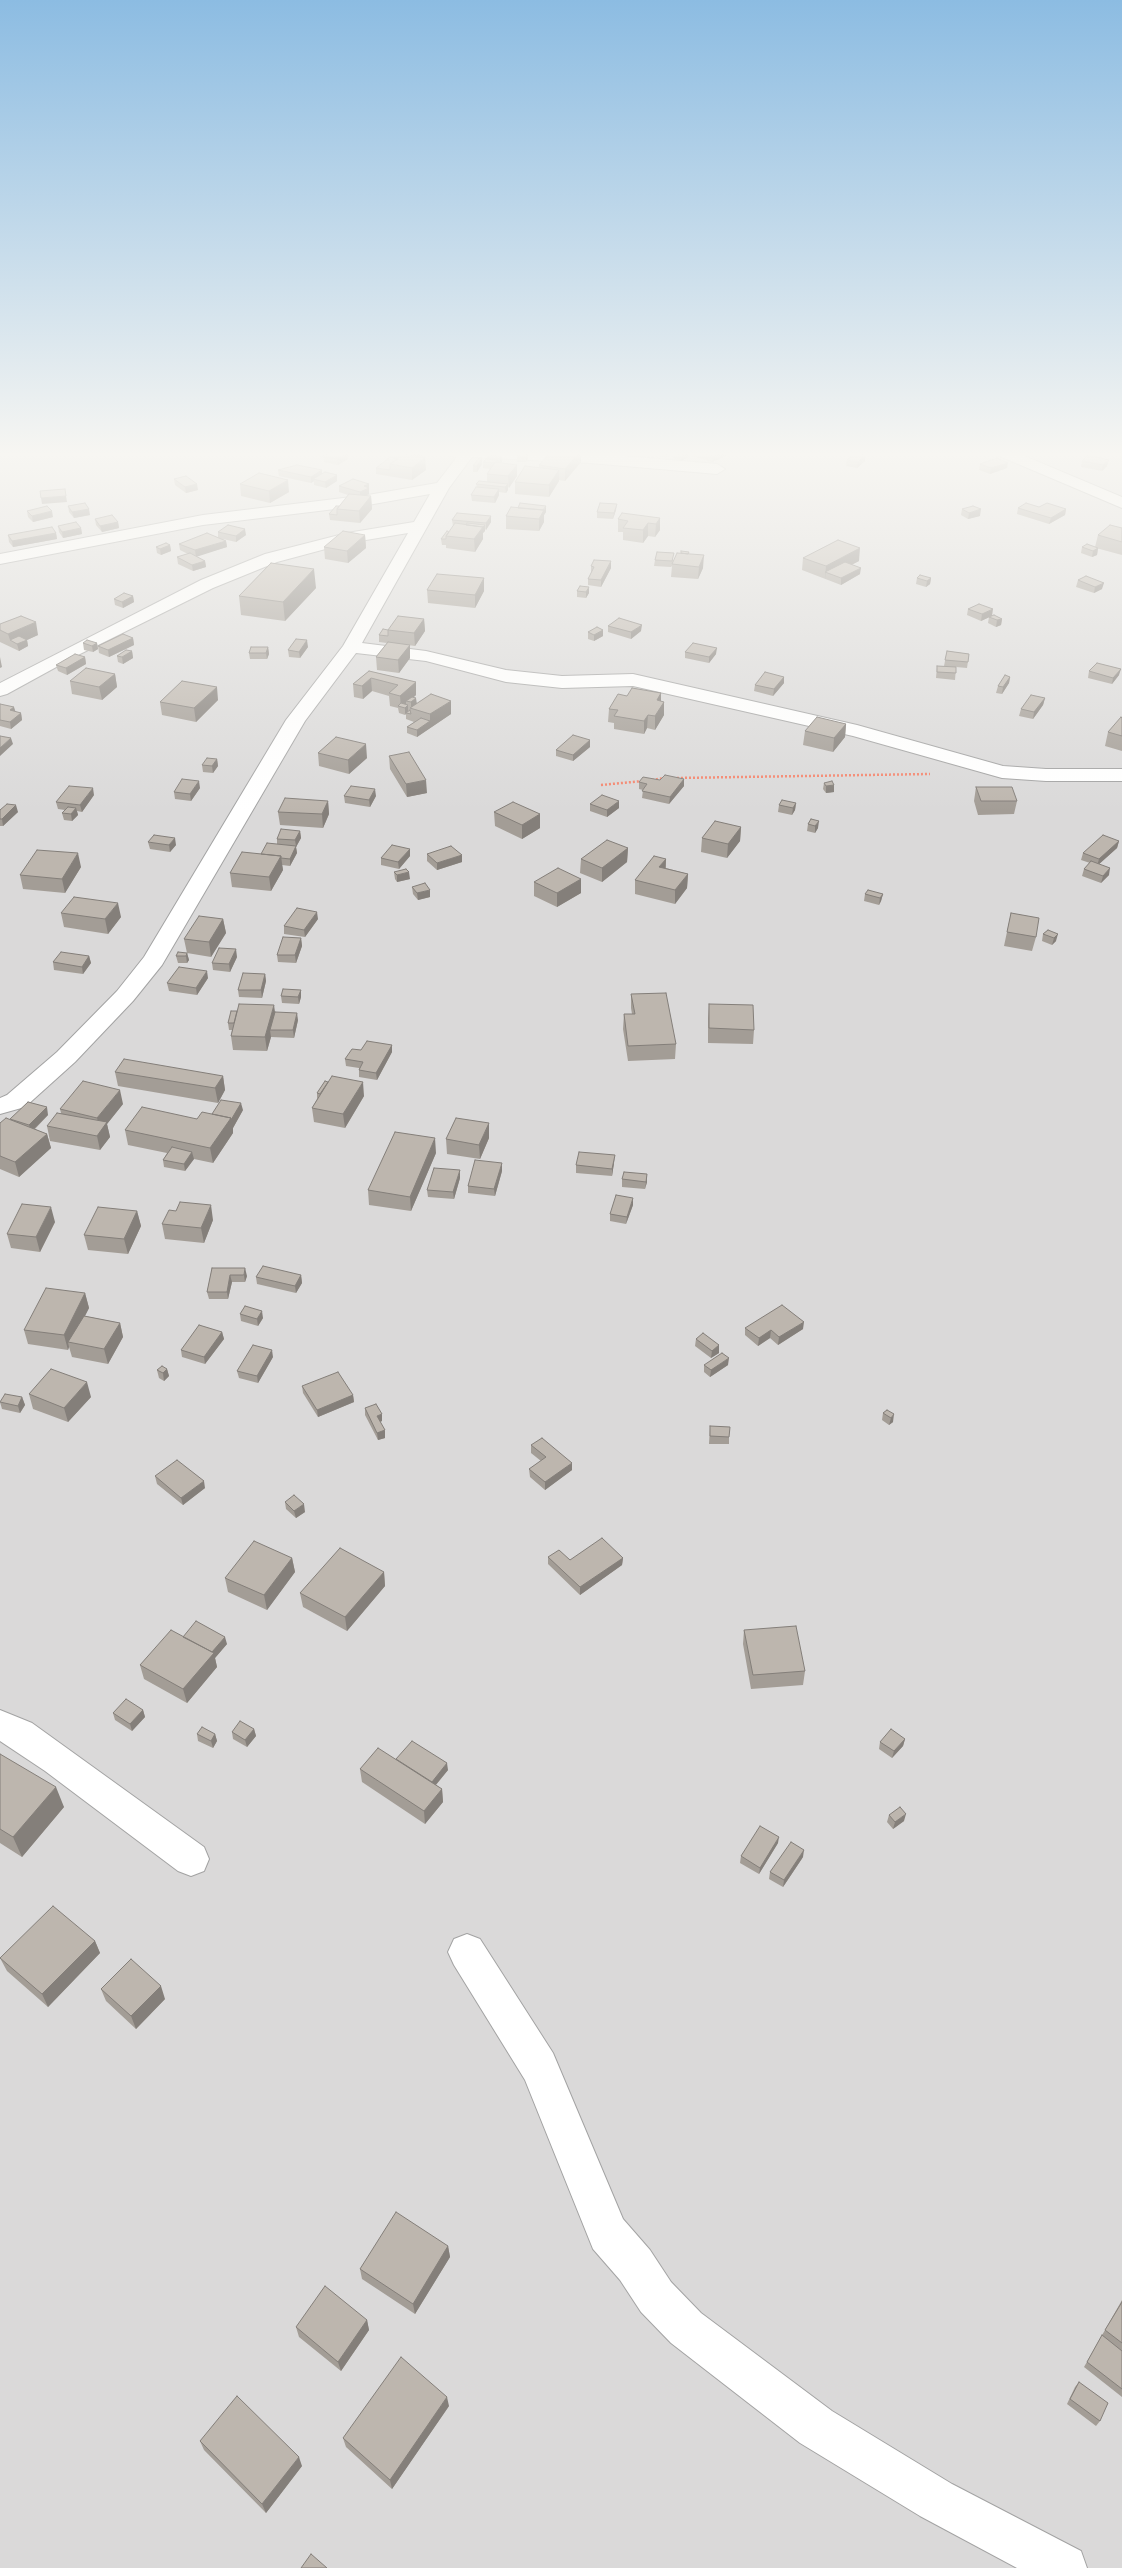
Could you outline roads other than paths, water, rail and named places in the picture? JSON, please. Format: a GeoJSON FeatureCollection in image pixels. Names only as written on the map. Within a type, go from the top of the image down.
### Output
{"type":"FeatureCollection","features":[{"type":"Feature","properties":{"kind":"street"},"geometry":{"type":"LineString","coordinates":[[0,690],[74,650],[207,584],[237,572]]}},
{"type":"Feature","properties":{"kind":"street"},"geometry":{"type":"LineString","coordinates":[[5,1107],[97,1026],[154,960],[296,720],[351,647],[394,572]]}},
{"type":"Feature","properties":{"kind":"street"},"geometry":{"type":"LineString","coordinates":[[351,647],[426,656],[516,677],[562,682],[633,680],[857,731],[1002,772],[1046,775],[1122,775]]}},
{"type":"Feature","properties":{"kind":"street"},"geometry":{"type":"LineString","coordinates":[[0,1725],[20,1734],[191,1859]]}},
{"type":"Feature","properties":{"kind":"street"},"geometry":{"type":"LineString","coordinates":[[467,1952],[539,2067],[608,2234],[635,2265],[656,2297],[680,2322],[816,2427],[936,2500],[1064,2568]]}}]}
